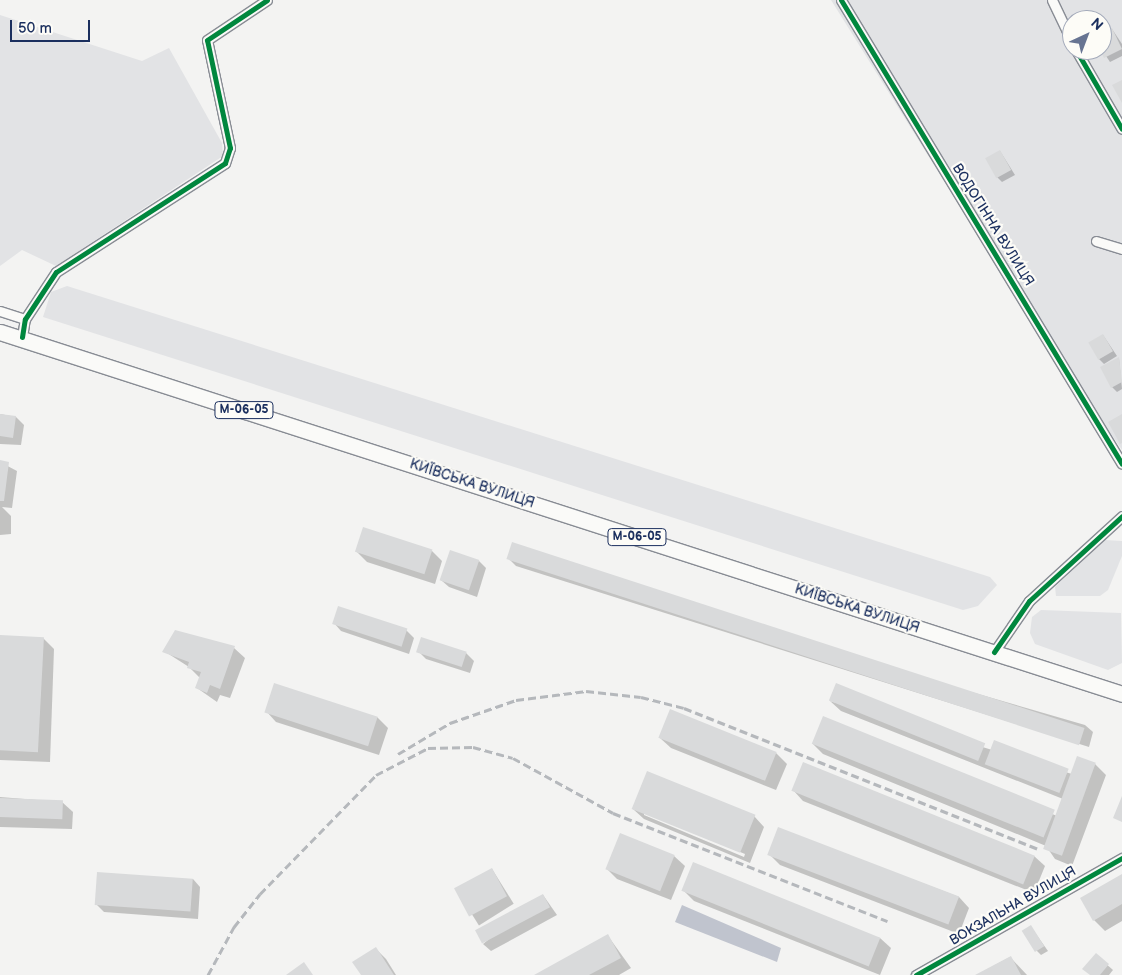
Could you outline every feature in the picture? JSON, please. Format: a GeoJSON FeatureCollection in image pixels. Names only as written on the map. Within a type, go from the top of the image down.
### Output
{"type":"FeatureCollection","features":[{"type":"Feature","properties":{"kind":"highway","name":"КИЇВСЬКА ВУЛИЦЯ"},"geometry":{"type":"LineString","coordinates":[[0,332],[22,337],[994,652]]}},
{"type":"Feature","properties":{"kind":"highway","name":"М-06-05"},"geometry":{"type":"LineString","coordinates":[[994,652],[1122,694]]}},
{"type":"Feature","properties":{"kind":"street"},"geometry":{"type":"LineString","coordinates":[[22,337],[25,320],[56,272],[225,163],[230,148],[206,40],[267,0]]}},
{"type":"Feature","properties":{"kind":"street","name":"ВОДОГІННА ВУЛИЦЯ"},"geometry":{"type":"LineString","coordinates":[[841,0],[1122,464]]}},
{"type":"Feature","properties":{"kind":"street"},"geometry":{"type":"LineString","coordinates":[[1052,0],[1062,21]]}},
{"type":"Feature","properties":{"kind":"street"},"geometry":{"type":"LineString","coordinates":[[1082,60],[1122,129]]}},
{"type":"Feature","properties":{"kind":"street"},"geometry":{"type":"LineString","coordinates":[[1096,241],[1122,250]]}},
{"type":"Feature","properties":{"kind":"street"},"geometry":{"type":"LineString","coordinates":[[0,311],[25,320]]}},
{"type":"Feature","properties":{"kind":"street"},"geometry":{"type":"LineString","coordinates":[[994,652],[1029,601],[1122,516]]}},
{"type":"Feature","properties":{"kind":"street","name":"ВОКЗАЛЬНА ВУЛИЦЯ"},"geometry":{"type":"LineString","coordinates":[[916,975],[1122,858]]}},
{"type":"Feature","properties":{"kind":"shaded area"},"geometry":{"type":"Polygon","coordinates":[[[831,0],[1122,0],[1122,450],[1012,290],[831,0]]]}},
{"type":"Feature","properties":{"kind":"shaded area"},"geometry":{"type":"Polygon","coordinates":[[[0,15],[142,61],[169,48],[222,143],[223,156],[56,266],[22,250],[0,266],[0,15]]]}},
{"type":"Feature","properties":{"kind":"shaded area"},"geometry":{"type":"Polygon","coordinates":[[[67,286],[990,577],[997,585],[978,606],[963,610],[43,317],[51,292],[67,286]]]}},
{"type":"Feature","properties":{"kind":"shaded area"},"geometry":{"type":"Polygon","coordinates":[[[1105,540],[1122,541],[1122,556],[1108,590],[1100,596],[1056,596],[1055,587],[1105,540]]]}},
{"type":"Feature","properties":{"kind":"shaded area"},"geometry":{"type":"Polygon","coordinates":[[[1041,610],[1121,613],[1122,663],[1108,670],[1035,644],[1030,633],[1032,617],[1041,610]]]}},
{"type":"Feature","properties":{"kind":"shaded area"},"geometry":{"type":"Polygon","coordinates":[[[682,905],[781,948],[777,962],[675,922],[682,905]]]}},
{"type":"Feature","properties":{"kind":"building"},"geometry":{"type":"Polygon","coordinates":[[[1112,28],[1122,49],[1112,54],[1112,28]]]}},
{"type":"Feature","properties":{"kind":"building"},"geometry":{"type":"Polygon","coordinates":[[[1122,80],[1122,103],[1112,85],[1122,80]]]}},
{"type":"Feature","properties":{"kind":"building"},"geometry":{"type":"Polygon","coordinates":[[[1000,150],[1011,170],[996,178],[985,158],[1000,150]]]}},
{"type":"Feature","properties":{"kind":"building"},"geometry":{"type":"Polygon","coordinates":[[[1103,334],[1113,351],[1098,360],[1088,342],[1103,334]]]}},
{"type":"Feature","properties":{"kind":"building"},"geometry":{"type":"Polygon","coordinates":[[[1119,357],[1122,382],[1111,388],[1100,367],[1119,357]]]}},
{"type":"Feature","properties":{"kind":"building"},"geometry":{"type":"Polygon","coordinates":[[[0,414],[16,416],[13,438],[0,436],[0,414]]]}},
{"type":"Feature","properties":{"kind":"building"},"geometry":{"type":"Polygon","coordinates":[[[1122,414],[1122,443],[1120,444],[1108,422],[1122,414]]]}},
{"type":"Feature","properties":{"kind":"building"},"geometry":{"type":"Polygon","coordinates":[[[0,460],[9,462],[4,501],[0,501],[0,460]]]}},
{"type":"Feature","properties":{"kind":"building"},"geometry":{"type":"Polygon","coordinates":[[[363,527],[432,550],[424,574],[355,552],[363,527]]]}},
{"type":"Feature","properties":{"kind":"building"},"geometry":{"type":"Polygon","coordinates":[[[512,542],[1085,728],[1079,745],[506,559],[512,542]]]}},
{"type":"Feature","properties":{"kind":"building"},"geometry":{"type":"Polygon","coordinates":[[[450,550],[479,560],[469,590],[440,580],[450,550]]]}},
{"type":"Feature","properties":{"kind":"building"},"geometry":{"type":"Polygon","coordinates":[[[338,606],[407,629],[402,647],[332,624],[338,606]]]}},
{"type":"Feature","properties":{"kind":"building"},"geometry":{"type":"Polygon","coordinates":[[[175,630],[235,646],[220,689],[210,685],[207,693],[195,688],[201,672],[187,668],[189,662],[162,652],[175,630]]]}},
{"type":"Feature","properties":{"kind":"building"},"geometry":{"type":"Polygon","coordinates":[[[0,635],[44,637],[38,752],[0,750],[0,635]]]}},
{"type":"Feature","properties":{"kind":"building"},"geometry":{"type":"Polygon","coordinates":[[[421,637],[467,652],[462,667],[416,652],[421,637]]]}},
{"type":"Feature","properties":{"kind":"building"},"geometry":{"type":"Polygon","coordinates":[[[274,683],[378,717],[368,746],[264,712],[274,683]]]}},
{"type":"Feature","properties":{"kind":"building"},"geometry":{"type":"Polygon","coordinates":[[[836,683],[985,743],[978,761],[829,701],[836,683]]]}},
{"type":"Feature","properties":{"kind":"building"},"geometry":{"type":"Polygon","coordinates":[[[670,709],[777,752],[765,781],[658,738],[670,709]]]}},
{"type":"Feature","properties":{"kind":"building"},"geometry":{"type":"Polygon","coordinates":[[[823,716],[1055,810],[1044,837],[812,744],[823,716]]]}},
{"type":"Feature","properties":{"kind":"building"},"geometry":{"type":"Polygon","coordinates":[[[994,740],[1069,769],[1059,793],[985,764],[994,740]]]}},
{"type":"Feature","properties":{"kind":"building"},"geometry":{"type":"Polygon","coordinates":[[[1077,756],[1096,763],[1062,856],[1043,849],[1077,756]]]}},
{"type":"Feature","properties":{"kind":"building"},"geometry":{"type":"Polygon","coordinates":[[[803,762],[1035,856],[1023,884],[791,791],[803,762]]]}},
{"type":"Feature","properties":{"kind":"building"},"geometry":{"type":"Polygon","coordinates":[[[647,771],[755,815],[740,853],[632,809],[647,771]]]}},
{"type":"Feature","properties":{"kind":"building"},"geometry":{"type":"Polygon","coordinates":[[[1122,796],[1122,822],[1113,818],[1122,796]]]}},
{"type":"Feature","properties":{"kind":"building"},"geometry":{"type":"Polygon","coordinates":[[[0,798],[63,800],[62,819],[0,817],[0,798]]]}},
{"type":"Feature","properties":{"kind":"building"},"geometry":{"type":"Polygon","coordinates":[[[778,827],[959,897],[948,925],[767,855],[778,827]]]}},
{"type":"Feature","properties":{"kind":"building"},"geometry":{"type":"Polygon","coordinates":[[[620,833],[675,855],[660,891],[605,869],[620,833]]]}},
{"type":"Feature","properties":{"kind":"building"},"geometry":{"type":"Polygon","coordinates":[[[693,862],[880,938],[869,966],[681,891],[693,862]]]}},
{"type":"Feature","properties":{"kind":"building"},"geometry":{"type":"Polygon","coordinates":[[[492,868],[507,896],[469,916],[454,888],[492,868]]]}},
{"type":"Feature","properties":{"kind":"building"},"geometry":{"type":"Polygon","coordinates":[[[97,872],[193,879],[190,912],[95,905],[97,872]]]}},
{"type":"Feature","properties":{"kind":"building"},"geometry":{"type":"Polygon","coordinates":[[[1122,874],[1122,904],[1093,921],[1080,898],[1122,874]]]}},
{"type":"Feature","properties":{"kind":"building"},"geometry":{"type":"Polygon","coordinates":[[[543,894],[550,907],[482,943],[475,930],[543,894]]]}},
{"type":"Feature","properties":{"kind":"building"},"geometry":{"type":"Polygon","coordinates":[[[1031,925],[1044,946],[1035,952],[1022,931],[1031,925]]]}},
{"type":"Feature","properties":{"kind":"building"},"geometry":{"type":"Polygon","coordinates":[[[608,934],[621,958],[589,975],[534,975],[608,934]]]}},
{"type":"Feature","properties":{"kind":"building"},"geometry":{"type":"Polygon","coordinates":[[[376,947],[394,975],[361,975],[352,962],[376,947]]]}},
{"type":"Feature","properties":{"kind":"building"},"geometry":{"type":"Polygon","coordinates":[[[1096,953],[1109,964],[1100,975],[1090,975],[1082,969],[1096,953]]]}},
{"type":"Feature","properties":{"kind":"building"},"geometry":{"type":"Polygon","coordinates":[[[1011,956],[1021,975],[975,975],[1011,956]]]}},
{"type":"Feature","properties":{"kind":"building"},"geometry":{"type":"Polygon","coordinates":[[[304,962],[313,975],[286,975],[304,962]]]}},
{"type":"Feature","properties":{"kind":"railway"},"geometry":{"type":"LineString","coordinates":[[398,754],[450,723],[516,700],[586,691],[641,697],[684,708],[1041,850]]}},
{"type":"Feature","properties":{"kind":"railway"},"geometry":{"type":"LineString","coordinates":[[208,975],[234,927],[260,894],[376,775],[428,748],[473,747],[513,758],[613,813],[887,921]]}},
{"type":"Feature","properties":{"kind":"cycle path"},"geometry":{"type":"LineString","coordinates":[[22,337],[25,319],[56,272],[225,163],[230,148],[207,40],[267,0]]}},
{"type":"Feature","properties":{"kind":"cycle path"},"geometry":{"type":"LineString","coordinates":[[841,0],[1122,464]]}},
{"type":"Feature","properties":{"kind":"cycle path"},"geometry":{"type":"LineString","coordinates":[[1082,60],[1122,129]]}},
{"type":"Feature","properties":{"kind":"cycle path"},"geometry":{"type":"LineString","coordinates":[[994,652],[1029,601],[1122,516]]}},
{"type":"Feature","properties":{"kind":"cycle path"},"geometry":{"type":"LineString","coordinates":[[916,975],[1122,858]]}}]}
